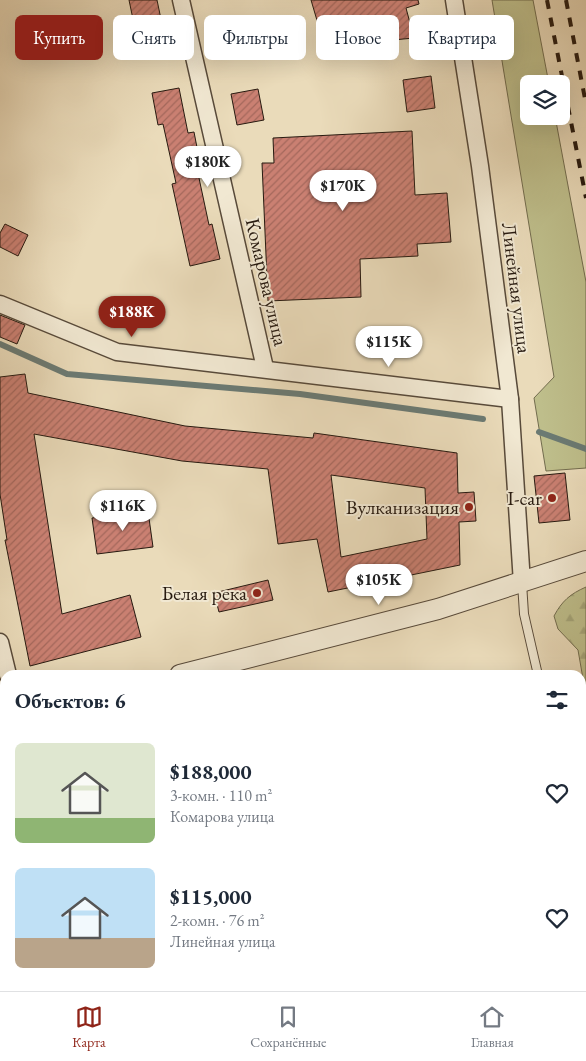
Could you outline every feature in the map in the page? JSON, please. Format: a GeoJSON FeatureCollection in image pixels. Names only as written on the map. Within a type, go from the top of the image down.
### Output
{"type":"FeatureCollection","features":[{"type":"Feature","properties":{"kind":"street","name":"Комарова улица"},"geometry":{"type":"LineString","coordinates":[[182,0],[265,368]]}},
{"type":"Feature","properties":{"kind":"street","name":"Линейная улица"},"geometry":{"type":"LineString","coordinates":[[454,0],[480,166],[510,405],[522,583]]}},
{"type":"Feature","properties":{"kind":"street"},"geometry":{"type":"LineString","coordinates":[[0,304],[117,352],[265,368],[510,405]]}},
{"type":"Feature","properties":{"kind":"street"},"geometry":{"type":"LineString","coordinates":[[200,670],[438,609],[586,561]]}},
{"type":"Feature","properties":{"kind":"street"},"geometry":{"type":"LineString","coordinates":[[0,642],[7,670]]}},
{"type":"Feature","properties":{"kind":"lane"},"geometry":{"type":"LineString","coordinates":[[522,583],[524,614],[537,670]]}},
{"type":"Feature","properties":{"kind":"green space"},"geometry":{"type":"Polygon","coordinates":[[[492,0],[533,0],[547,75],[520,75],[520,125],[557,125],[586,282],[586,468],[546,471],[534,398],[554,377],[502,60],[514,60],[514,15],[494,15],[492,0]]]}},
{"type":"Feature","properties":{"kind":"green space"},"geometry":{"type":"Polygon","coordinates":[[[586,587],[586,670],[581,670],[578,650],[558,629],[554,616],[567,598],[586,587]]]}},
{"type":"Feature","properties":{"kind":"building"},"geometry":{"type":"Polygon","coordinates":[[[129,0],[157,0],[160,15],[132,15],[129,0]]]}},
{"type":"Feature","properties":{"kind":"building"},"geometry":{"type":"Polygon","coordinates":[[[311,0],[418,0],[419,4],[406,8],[409,19],[409,38],[399,39],[399,15],[316,15],[316,17],[311,0]]]}},
{"type":"Feature","properties":{"kind":"building"},"geometry":{"type":"Polygon","coordinates":[[[431,76],[435,108],[407,112],[403,80],[431,76]]]}},
{"type":"Feature","properties":{"kind":"building"},"geometry":{"type":"Polygon","coordinates":[[[179,88],[188,133],[194,132],[200,163],[196,164],[209,225],[212,224],[220,259],[190,266],[172,184],[176,183],[163,124],[158,125],[152,93],[179,88]]]}},
{"type":"Feature","properties":{"kind":"building"},"geometry":{"type":"Polygon","coordinates":[[[258,89],[264,120],[237,125],[231,94],[258,89]]]}},
{"type":"Feature","properties":{"kind":"building"},"geometry":{"type":"Polygon","coordinates":[[[412,131],[415,195],[447,193],[451,242],[417,244],[418,256],[360,259],[361,297],[268,301],[262,163],[274,163],[273,138],[412,131]]]}},
{"type":"Feature","properties":{"kind":"building"},"geometry":{"type":"Polygon","coordinates":[[[5,224],[28,235],[18,256],[0,247],[0,233],[5,224]]]}},
{"type":"Feature","properties":{"kind":"building"},"geometry":{"type":"Polygon","coordinates":[[[0,315],[25,325],[17,344],[0,337],[0,315]]]}},
{"type":"Feature","properties":{"kind":"building"},"geometry":{"type":"Polygon","coordinates":[[[25,374],[28,393],[185,426],[313,438],[314,433],[457,453],[458,493],[474,492],[476,521],[459,522],[460,565],[328,592],[317,539],[278,544],[268,469],[182,461],[34,434],[62,614],[130,595],[141,637],[30,666],[5,540],[7,540],[0,494],[0,377],[25,374]],[[331,475],[341,557],[427,539],[425,488],[331,475]]]}},
{"type":"Feature","properties":{"kind":"building","name":"I-car"},"geometry":{"type":"Polygon","coordinates":[[[565,473],[570,520],[539,523],[534,476],[565,473]]]}},
{"type":"Feature","properties":{"kind":"building"},"geometry":{"type":"Polygon","coordinates":[[[148,511],[153,547],[97,554],[92,518],[148,511]]]}},
{"type":"Feature","properties":{"kind":"building"},"geometry":{"type":"Polygon","coordinates":[[[268,580],[273,600],[219,612],[214,593],[268,580]]]}},
{"type":"Feature","properties":{"kind":"waterway"},"geometry":{"type":"LineString","coordinates":[[0,344],[67,374],[300,394],[483,419]]}},
{"type":"Feature","properties":{"kind":"waterway"},"geometry":{"type":"LineString","coordinates":[[539,432],[586,449]]}},
{"type":"Feature","properties":{"kind":"railway"},"geometry":{"type":"LineString","coordinates":[[547,0],[586,198]]}},
{"type":"Feature","properties":{"kind":"railway"},"geometry":{"type":"LineString","coordinates":[[566,0],[586,104]]}},
{"type":"Feature","properties":{"kind":"place","name":"I-car"},"geometry":{"type":"Point","coordinates":[552,498]}},
{"type":"Feature","properties":{"kind":"place","name":"Вулканизация"},"geometry":{"type":"Point","coordinates":[469,507]}},
{"type":"Feature","properties":{"kind":"place","name":"Белая река"},"geometry":{"type":"Point","coordinates":[257,593]}}]}
